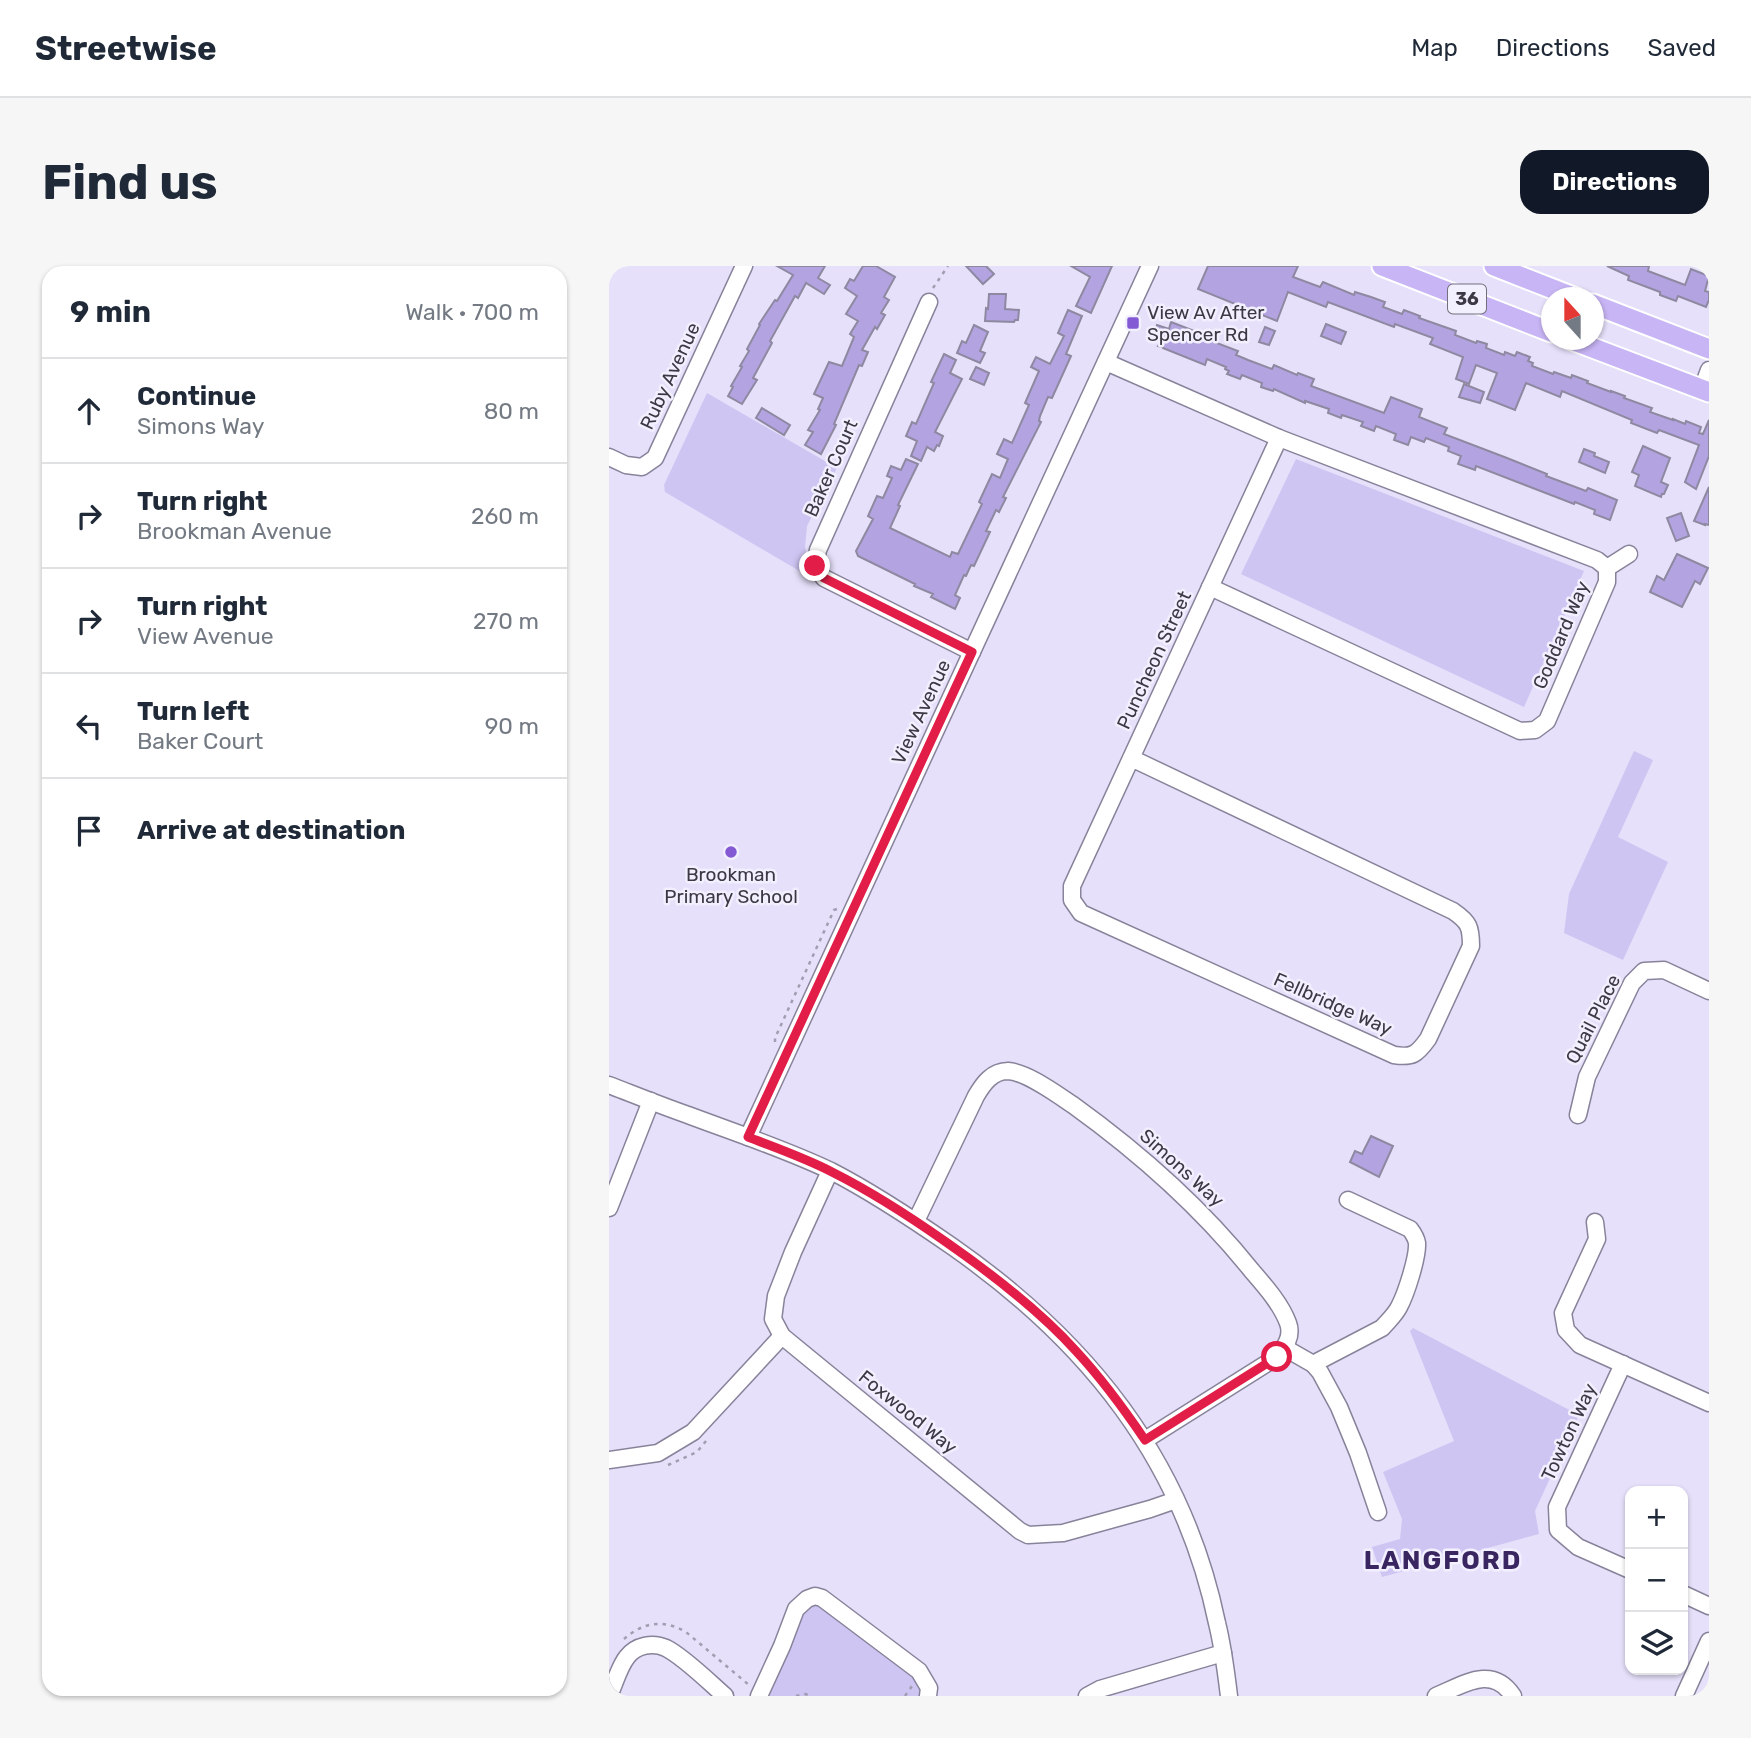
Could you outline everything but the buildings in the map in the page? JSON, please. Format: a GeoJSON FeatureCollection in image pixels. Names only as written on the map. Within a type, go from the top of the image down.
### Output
{"type":"FeatureCollection","features":[{"type":"Feature","properties":{"kind":"main road","name":"36"},"geometry":{"type":"LineString","coordinates":[[1382,266],[1541,328]]}},
{"type":"Feature","properties":{"kind":"main road","name":"36"},"geometry":{"type":"LineString","coordinates":[[1494,266],[1548,287]]}},
{"type":"Feature","properties":{"kind":"main road"},"geometry":{"type":"LineString","coordinates":[[1604,308],[1709,349]]}},
{"type":"Feature","properties":{"kind":"main road"},"geometry":{"type":"LineString","coordinates":[[1598,350],[1705,391]]}},
{"type":"Feature","properties":{"kind":"street","name":"Ruby Avenue"},"geometry":{"type":"LineString","coordinates":[[609,457],[626,466],[642,467],[655,458],[744,266]]}},
{"type":"Feature","properties":{"kind":"street","name":"View Avenue"},"geometry":{"type":"LineString","coordinates":[[748,1137],[1150,266]]}},
{"type":"Feature","properties":{"kind":"street","name":"Baker Court"},"geometry":{"type":"LineString","coordinates":[[929,302],[818,550],[815,566],[824,578],[972,652]]}},
{"type":"Feature","properties":{"kind":"street","name":"Goddard Way"},"geometry":{"type":"LineString","coordinates":[[1106,362],[1279,438],[1597,561],[1607,568],[1607,582],[1546,721],[1535,730],[1520,731],[1210,587]]}},
{"type":"Feature","properties":{"kind":"street"},"geometry":{"type":"LineString","coordinates":[[1705,391],[1709,370]]}},
{"type":"Feature","properties":{"kind":"street","name":"Puncheon Street"},"geometry":{"type":"LineString","coordinates":[[1072,900],[1072,886],[1279,438]]}},
{"type":"Feature","properties":{"kind":"street"},"geometry":{"type":"LineString","coordinates":[[1607,568],[1629,554]]}},
{"type":"Feature","properties":{"kind":"street","name":"Fellbridge Way"},"geometry":{"type":"LineString","coordinates":[[1072,900],[1081,913],[1394,1055],[1407,1057],[1418,1052],[1428,1039],[1471,946],[1471,930],[1465,920],[1453,911],[1131,758]]}},
{"type":"Feature","properties":{"kind":"street","name":"Quail Place"},"geometry":{"type":"LineString","coordinates":[[1578,1115],[1587,1077],[1632,983],[1644,971],[1664,970],[1709,991]]}},
{"type":"Feature","properties":{"kind":"street","name":"Simons Way"},"geometry":{"type":"LineString","coordinates":[[916,1221],[984,1082],[994,1074],[1007,1071],[1022,1075],[1050,1089],[1109,1131],[1204,1214],[1262,1283],[1283,1314],[1289,1325],[1285,1348]]}},
{"type":"Feature","properties":{"kind":"street"},"geometry":{"type":"LineString","coordinates":[[609,1085],[748,1137],[830,1171],[869,1192],[916,1221],[991,1275],[1048,1323],[1103,1382],[1145,1440],[1189,1528],[1217,1621],[1229,1696]]}},
{"type":"Feature","properties":{"kind":"street"},"geometry":{"type":"LineString","coordinates":[[609,1208],[651,1101]]}},
{"type":"Feature","properties":{"kind":"street"},"geometry":{"type":"LineString","coordinates":[[609,1460],[658,1453],[693,1432],[782,1336],[773,1319],[776,1296],[830,1171]]}},
{"type":"Feature","properties":{"kind":"street"},"geometry":{"type":"LineString","coordinates":[[1313,1364],[1382,1328],[1404,1296],[1416,1254],[1417,1244],[1410,1229],[1348,1200]]}},
{"type":"Feature","properties":{"kind":"street"},"geometry":{"type":"LineString","coordinates":[[1595,1222],[1597,1239],[1563,1313],[1566,1330],[1580,1345],[1709,1404]]}},
{"type":"Feature","properties":{"kind":"street","name":"Foxwood Way"},"geometry":{"type":"LineString","coordinates":[[782,1336],[1028,1535],[1063,1533],[1175,1500]]}},
{"type":"Feature","properties":{"kind":"street"},"geometry":{"type":"LineString","coordinates":[[1145,1440],[1277,1357],[1285,1348],[1313,1364],[1320,1372],[1339,1407],[1378,1512]]}},
{"type":"Feature","properties":{"kind":"street","name":"Towton Way"},"geometry":{"type":"LineString","coordinates":[[1623,1364],[1557,1507],[1558,1530],[1578,1547],[1625,1568]]}},
{"type":"Feature","properties":{"kind":"street"},"geometry":{"type":"LineString","coordinates":[[759,1696],[779,1655],[796,1609],[801,1602],[815,1596],[822,1598],[919,1671],[929,1688],[929,1696]]}},
{"type":"Feature","properties":{"kind":"street"},"geometry":{"type":"LineString","coordinates":[[1688,1596],[1709,1606]]}},
{"type":"Feature","properties":{"kind":"street"},"geometry":{"type":"LineString","coordinates":[[1684,1696],[1709,1640]]}},
{"type":"Feature","properties":{"kind":"street"},"geometry":{"type":"LineString","coordinates":[[609,1696],[629,1655],[638,1647],[650,1645],[664,1647],[676,1655],[725,1696]]}},
{"type":"Feature","properties":{"kind":"street"},"geometry":{"type":"LineString","coordinates":[[1087,1696],[1100,1689],[1223,1653]]}},
{"type":"Feature","properties":{"kind":"street"},"geometry":{"type":"LineString","coordinates":[[1436,1696],[1475,1680],[1491,1678],[1501,1682],[1513,1696]]}},
{"type":"Feature","properties":{"kind":"path"},"geometry":{"type":"LineString","coordinates":[[929,302],[934,285],[947,266]]}},
{"type":"Feature","properties":{"kind":"path"},"geometry":{"type":"LineString","coordinates":[[776,1046],[775,1038],[834,910],[845,905]]}},
{"type":"Feature","properties":{"kind":"path"},"geometry":{"type":"LineString","coordinates":[[796,1696],[812,1696]]}},
{"type":"Feature","properties":{"kind":"shaded area"},"geometry":{"type":"Polygon","coordinates":[[[707,393],[837,468],[807,526],[805,547],[811,572],[808,576],[665,492],[664,485],[707,393]]]}},
{"type":"Feature","properties":{"kind":"shaded area"},"geometry":{"type":"Polygon","coordinates":[[[1296,459],[1584,571],[1524,707],[1241,574],[1296,459]]]}},
{"type":"Feature","properties":{"kind":"shaded area"},"geometry":{"type":"Polygon","coordinates":[[[1634,751],[1653,760],[1618,837],[1668,862],[1623,960],[1564,933],[1569,894],[1634,751]]]}},
{"type":"Feature","properties":{"kind":"shaded area"},"geometry":{"type":"Polygon","coordinates":[[[1413,1328],[1579,1415],[1535,1511],[1539,1534],[1382,1577],[1372,1547],[1400,1539],[1402,1519],[1383,1472],[1454,1441],[1410,1331],[1413,1328]]]}},
{"type":"Feature","properties":{"kind":"shaded area"},"geometry":{"type":"Polygon","coordinates":[[[817,1600],[915,1679],[922,1687],[921,1696],[766,1696],[802,1608],[817,1600]]]}},
{"type":"Feature","properties":{"kind":"place","name":"View Av After Spencer Rd"},"geometry":{"type":"Point","coordinates":[1133,323]}},
{"type":"Feature","properties":{"kind":"place","name":"Brookman Primary School"},"geometry":{"type":"Point","coordinates":[731,852]}},
{"type":"Feature","properties":{"kind":"district","name":"LANGFORD"},"geometry":{"type":"Point","coordinates":[1443,1560]}},
{"type":"Feature","properties":{"kind":"route"},"geometry":{"type":"LineString","coordinates":[[815,566],[824,578],[972,652],[748,1137],[830,1171],[869,1192],[916,1221],[991,1275],[1017,1295],[1076,1351],[1103,1382],[1145,1440],[1277,1357]]}}]}
